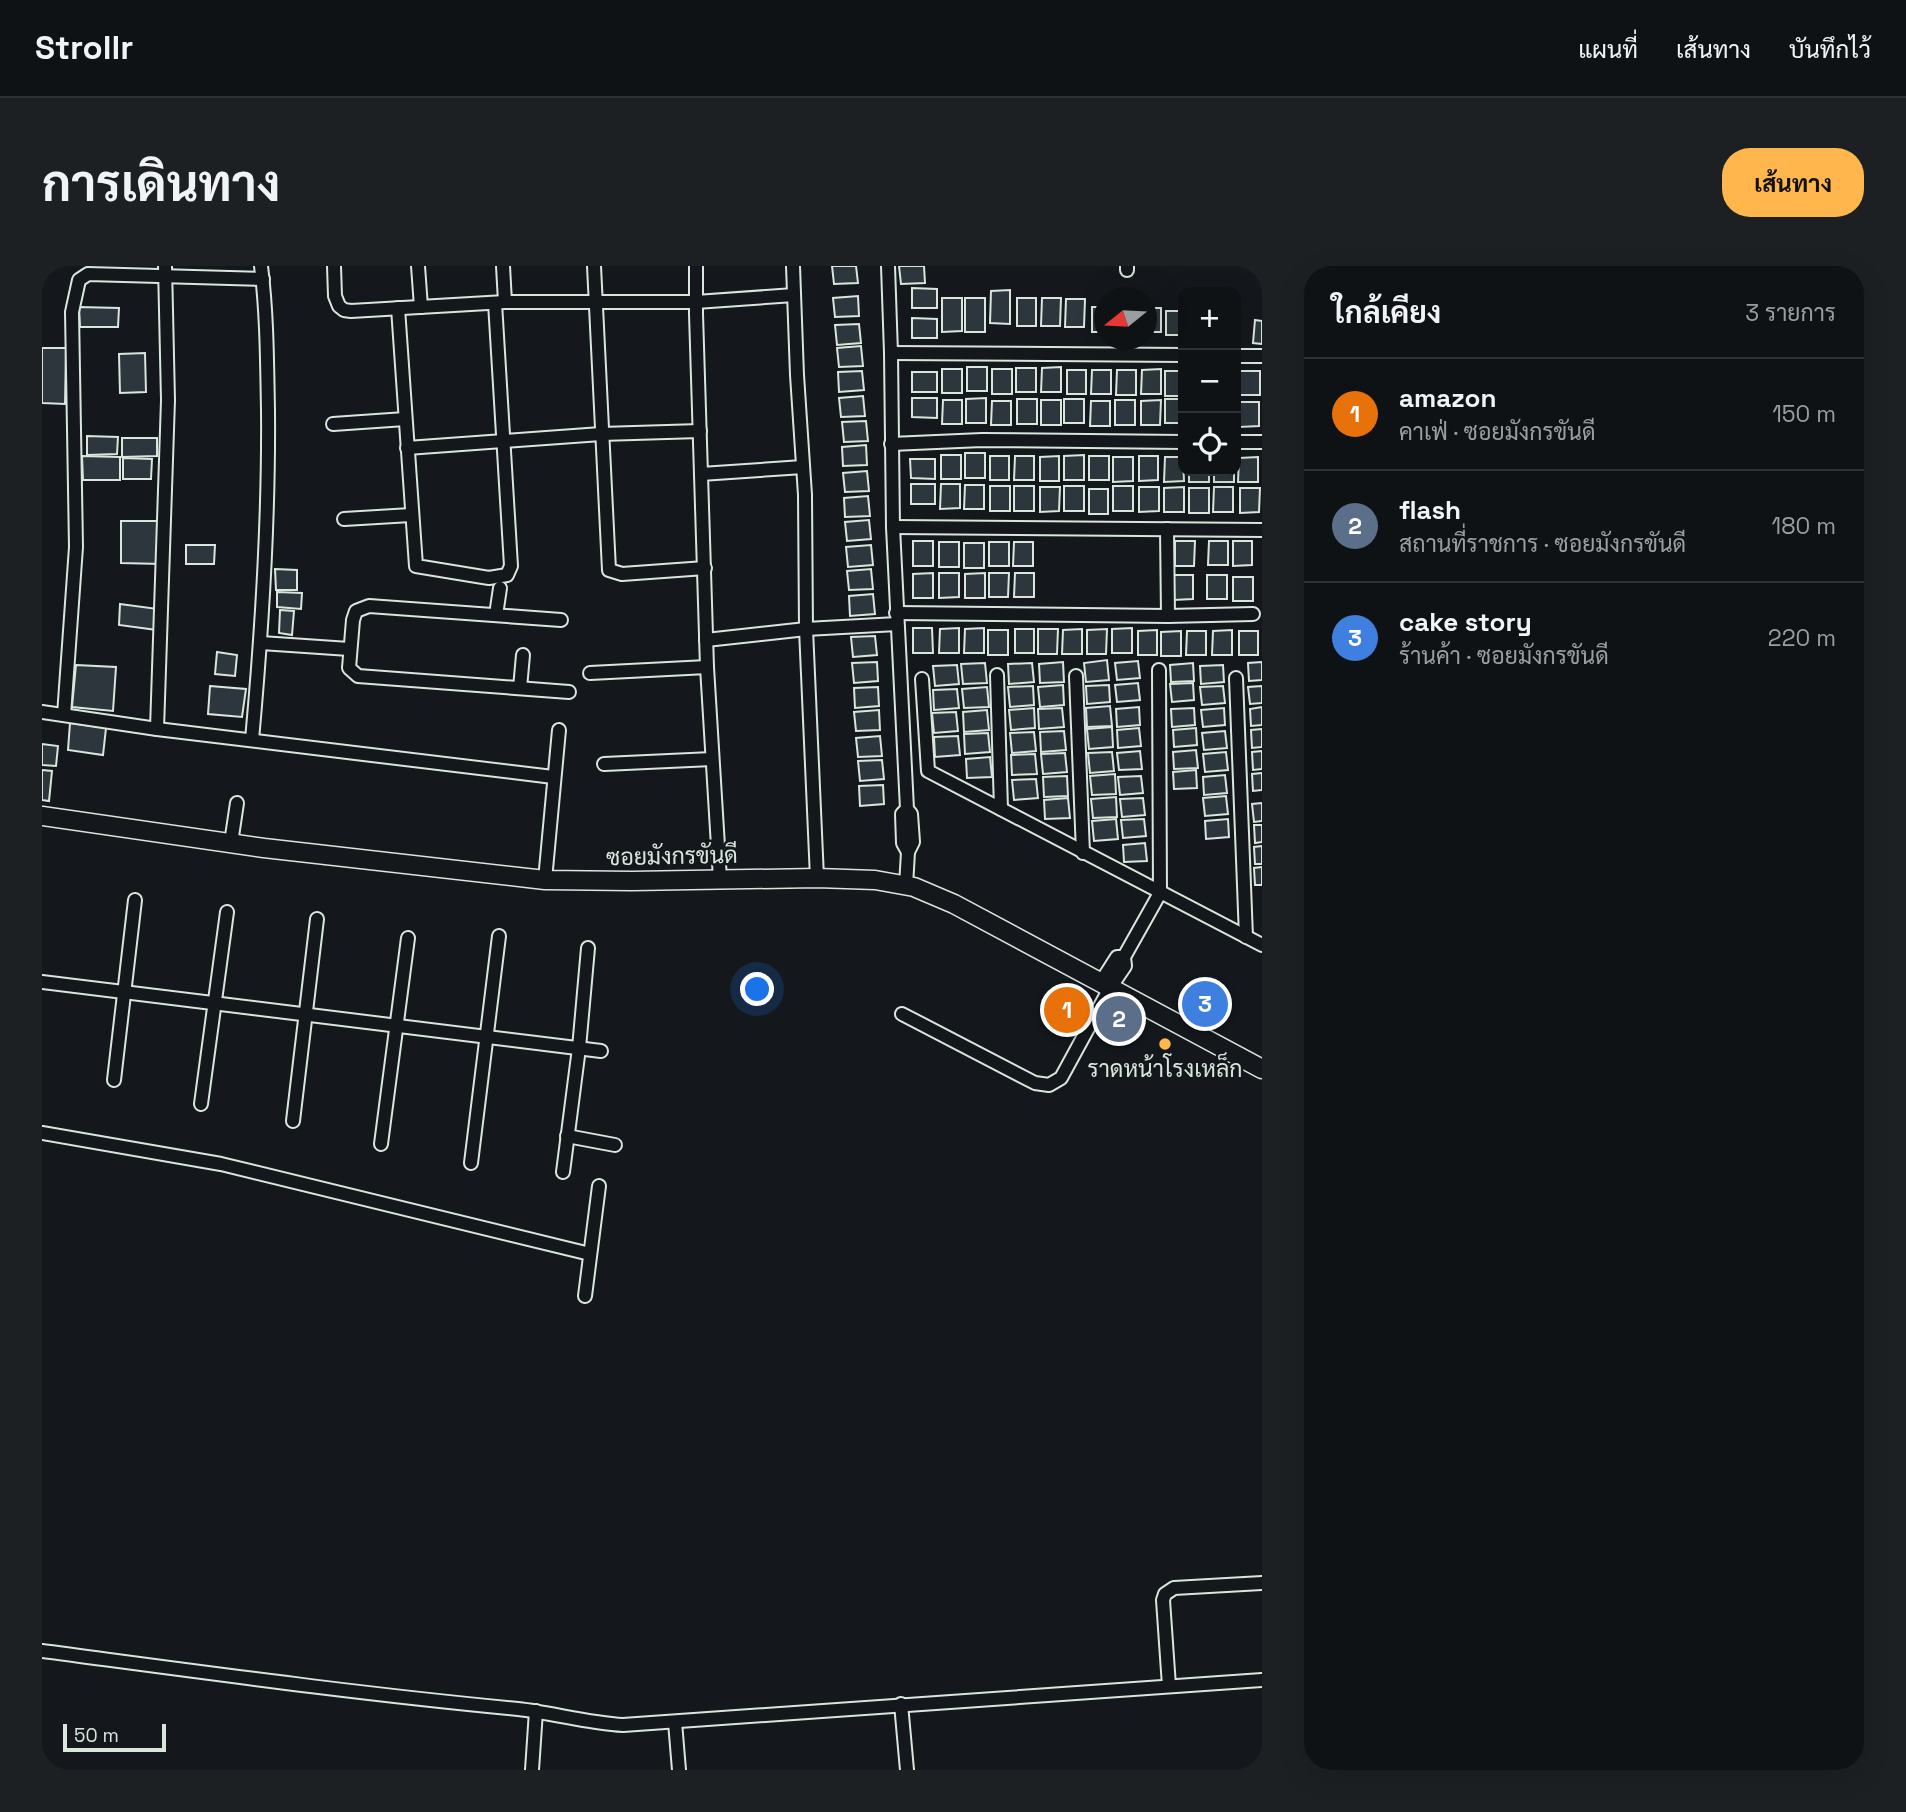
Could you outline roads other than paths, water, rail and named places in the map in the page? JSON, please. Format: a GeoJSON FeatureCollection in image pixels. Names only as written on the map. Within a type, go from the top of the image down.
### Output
{"type":"FeatureCollection","features":[{"type":"Feature","properties":{"kind":"street"},"geometry":{"type":"LineString","coordinates":[[334,266],[335,296],[344,310],[500,303],[696,302],[794,295]]}},
{"type":"Feature","properties":{"kind":"street"},"geometry":{"type":"LineString","coordinates":[[418,266],[421,307]]}},
{"type":"Feature","properties":{"kind":"street"},"geometry":{"type":"LineString","coordinates":[[398,308],[416,566],[489,578],[507,575],[512,566],[500,303],[503,266]]}},
{"type":"Feature","properties":{"kind":"street"},"geometry":{"type":"LineString","coordinates":[[594,266],[609,570],[622,574],[705,568]]}},
{"type":"Feature","properties":{"kind":"street"},"geometry":{"type":"LineString","coordinates":[[696,266],[707,667],[720,879]]}},
{"type":"Feature","properties":{"kind":"street"},"geometry":{"type":"LineString","coordinates":[[793,266],[803,467],[806,629],[817,877]]}},
{"type":"Feature","properties":{"kind":"street"},"geometry":{"type":"LineString","coordinates":[[888,266],[893,527],[907,809],[911,814],[912,842],[908,852],[906,886]]}},
{"type":"Feature","properties":{"kind":"street"},"geometry":{"type":"LineString","coordinates":[[65,715],[76,547],[72,312],[79,280],[88,274],[108,270],[262,272],[267,337],[269,494],[261,643],[252,740]]}},
{"type":"Feature","properties":{"kind":"street"},"geometry":{"type":"LineString","coordinates":[[157,729],[168,400],[166,272]]}},
{"type":"Feature","properties":{"kind":"street"},"geometry":{"type":"LineString","coordinates":[[891,353],[1178,355]]}},
{"type":"Feature","properties":{"kind":"street"},"geometry":{"type":"LineString","coordinates":[[1241,356],[1262,356]]}},
{"type":"Feature","properties":{"kind":"street"},"geometry":{"type":"LineString","coordinates":[[333,424],[405,419]]}},
{"type":"Feature","properties":{"kind":"street"},"geometry":{"type":"LineString","coordinates":[[407,448],[601,434],[700,431]]}},
{"type":"Feature","properties":{"kind":"street"},"geometry":{"type":"LineString","coordinates":[[891,444],[982,440],[1178,442]]}},
{"type":"Feature","properties":{"kind":"street"},"geometry":{"type":"LineString","coordinates":[[1241,442],[1262,442]]}},
{"type":"Feature","properties":{"kind":"street"},"geometry":{"type":"LineString","coordinates":[[701,474],[803,467]]}},
{"type":"Feature","properties":{"kind":"street"},"geometry":{"type":"LineString","coordinates":[[344,519],[411,515]]}},
{"type":"Feature","properties":{"kind":"street"},"geometry":{"type":"LineString","coordinates":[[893,527],[1262,530]]}},
{"type":"Feature","properties":{"kind":"street"},"geometry":{"type":"LineString","coordinates":[[1167,529],[1168,616]]}},
{"type":"Feature","properties":{"kind":"street"},"geometry":{"type":"LineString","coordinates":[[496,615],[500,588]]}},
{"type":"Feature","properties":{"kind":"street"},"geometry":{"type":"LineString","coordinates":[[561,620],[369,606],[356,611],[349,649],[349,668],[358,676],[569,692]]}},
{"type":"Feature","properties":{"kind":"street"},"geometry":{"type":"LineString","coordinates":[[706,640],[897,618],[1253,614]]}},
{"type":"Feature","properties":{"kind":"street"},"geometry":{"type":"LineString","coordinates":[[261,643],[349,649]]}},
{"type":"Feature","properties":{"kind":"street"},"geometry":{"type":"LineString","coordinates":[[520,688],[523,655]]}},
{"type":"Feature","properties":{"kind":"street"},"geometry":{"type":"LineString","coordinates":[[590,673],[707,667]]}},
{"type":"Feature","properties":{"kind":"street"},"geometry":{"type":"LineString","coordinates":[[902,1014],[1035,1083],[1049,1085],[1060,1078],[1117,957],[1124,957],[1160,894],[1159,670]]}},
{"type":"Feature","properties":{"kind":"street"},"geometry":{"type":"LineString","coordinates":[[997,675],[1001,809]]}},
{"type":"Feature","properties":{"kind":"street"},"geometry":{"type":"LineString","coordinates":[[1076,676],[1083,853]]}},
{"type":"Feature","properties":{"kind":"street"},"geometry":{"type":"LineString","coordinates":[[1236,678],[1245,937]]}},
{"type":"Feature","properties":{"kind":"street"},"geometry":{"type":"LineString","coordinates":[[922,679],[928,771],[1262,945]]}},
{"type":"Feature","properties":{"kind":"street"},"geometry":{"type":"LineString","coordinates":[[42,712],[157,729],[553,777]]}},
{"type":"Feature","properties":{"kind":"street"},"geometry":{"type":"LineString","coordinates":[[545,880],[559,730]]}},
{"type":"Feature","properties":{"kind":"street"},"geometry":{"type":"LineString","coordinates":[[604,764],[712,759]]}},
{"type":"Feature","properties":{"kind":"street"},"geometry":{"type":"LineString","coordinates":[[231,843],[237,803]]}},
{"type":"Feature","properties":{"kind":"street","name":"ซอยมังกรขันดี"},"geometry":{"type":"LineString","coordinates":[[42,816],[231,843],[545,880],[586,882],[817,877],[875,880],[906,886],[954,904],[1262,1069]]}},
{"type":"Feature","properties":{"kind":"street"},"geometry":{"type":"LineString","coordinates":[[114,1080],[135,900]]}},
{"type":"Feature","properties":{"kind":"street"},"geometry":{"type":"LineString","coordinates":[[201,1104],[227,912]]}},
{"type":"Feature","properties":{"kind":"street"},"geometry":{"type":"LineString","coordinates":[[293,1121],[317,919]]}},
{"type":"Feature","properties":{"kind":"street"},"geometry":{"type":"LineString","coordinates":[[471,1163],[499,936]]}},
{"type":"Feature","properties":{"kind":"street"},"geometry":{"type":"LineString","coordinates":[[381,1144],[408,938]]}},
{"type":"Feature","properties":{"kind":"street"},"geometry":{"type":"LineString","coordinates":[[563,1172],[579,1048],[588,948]]}},
{"type":"Feature","properties":{"kind":"street"},"geometry":{"type":"LineString","coordinates":[[42,982],[601,1051]]}},
{"type":"Feature","properties":{"kind":"street"},"geometry":{"type":"LineString","coordinates":[[42,1133],[221,1164],[590,1254]]}},
{"type":"Feature","properties":{"kind":"street"},"geometry":{"type":"LineString","coordinates":[[568,1136],[615,1145]]}},
{"type":"Feature","properties":{"kind":"street"},"geometry":{"type":"LineString","coordinates":[[584,1296],[599,1186]]}},
{"type":"Feature","properties":{"kind":"street"},"geometry":{"type":"LineString","coordinates":[[1170,1686],[1163,1600],[1165,1594],[1174,1588],[1262,1583]]}},
{"type":"Feature","properties":{"kind":"street"},"geometry":{"type":"LineString","coordinates":[[42,1651],[363,1694],[536,1711],[604,1724],[675,1722],[1262,1680]]}},
{"type":"Feature","properties":{"kind":"street"},"geometry":{"type":"LineString","coordinates":[[901,1704],[907,1770]]}},
{"type":"Feature","properties":{"kind":"street"},"geometry":{"type":"LineString","coordinates":[[532,1770],[536,1711]]}},
{"type":"Feature","properties":{"kind":"street"},"geometry":{"type":"LineString","coordinates":[[675,1722],[679,1770]]}},
{"type":"Feature","properties":{"kind":"place","name":"cake story"},"geometry":{"type":"Point","coordinates":[1205,1004]}},
{"type":"Feature","properties":{"kind":"place","name":"amazon"},"geometry":{"type":"Point","coordinates":[1067,1010]}},
{"type":"Feature","properties":{"kind":"place","name":"flash"},"geometry":{"type":"Point","coordinates":[1119,1019]}},
{"type":"Feature","properties":{"kind":"place","name":"ราดหน้าโรงเหล็ก"},"geometry":{"type":"Point","coordinates":[1165,1044]}}]}
